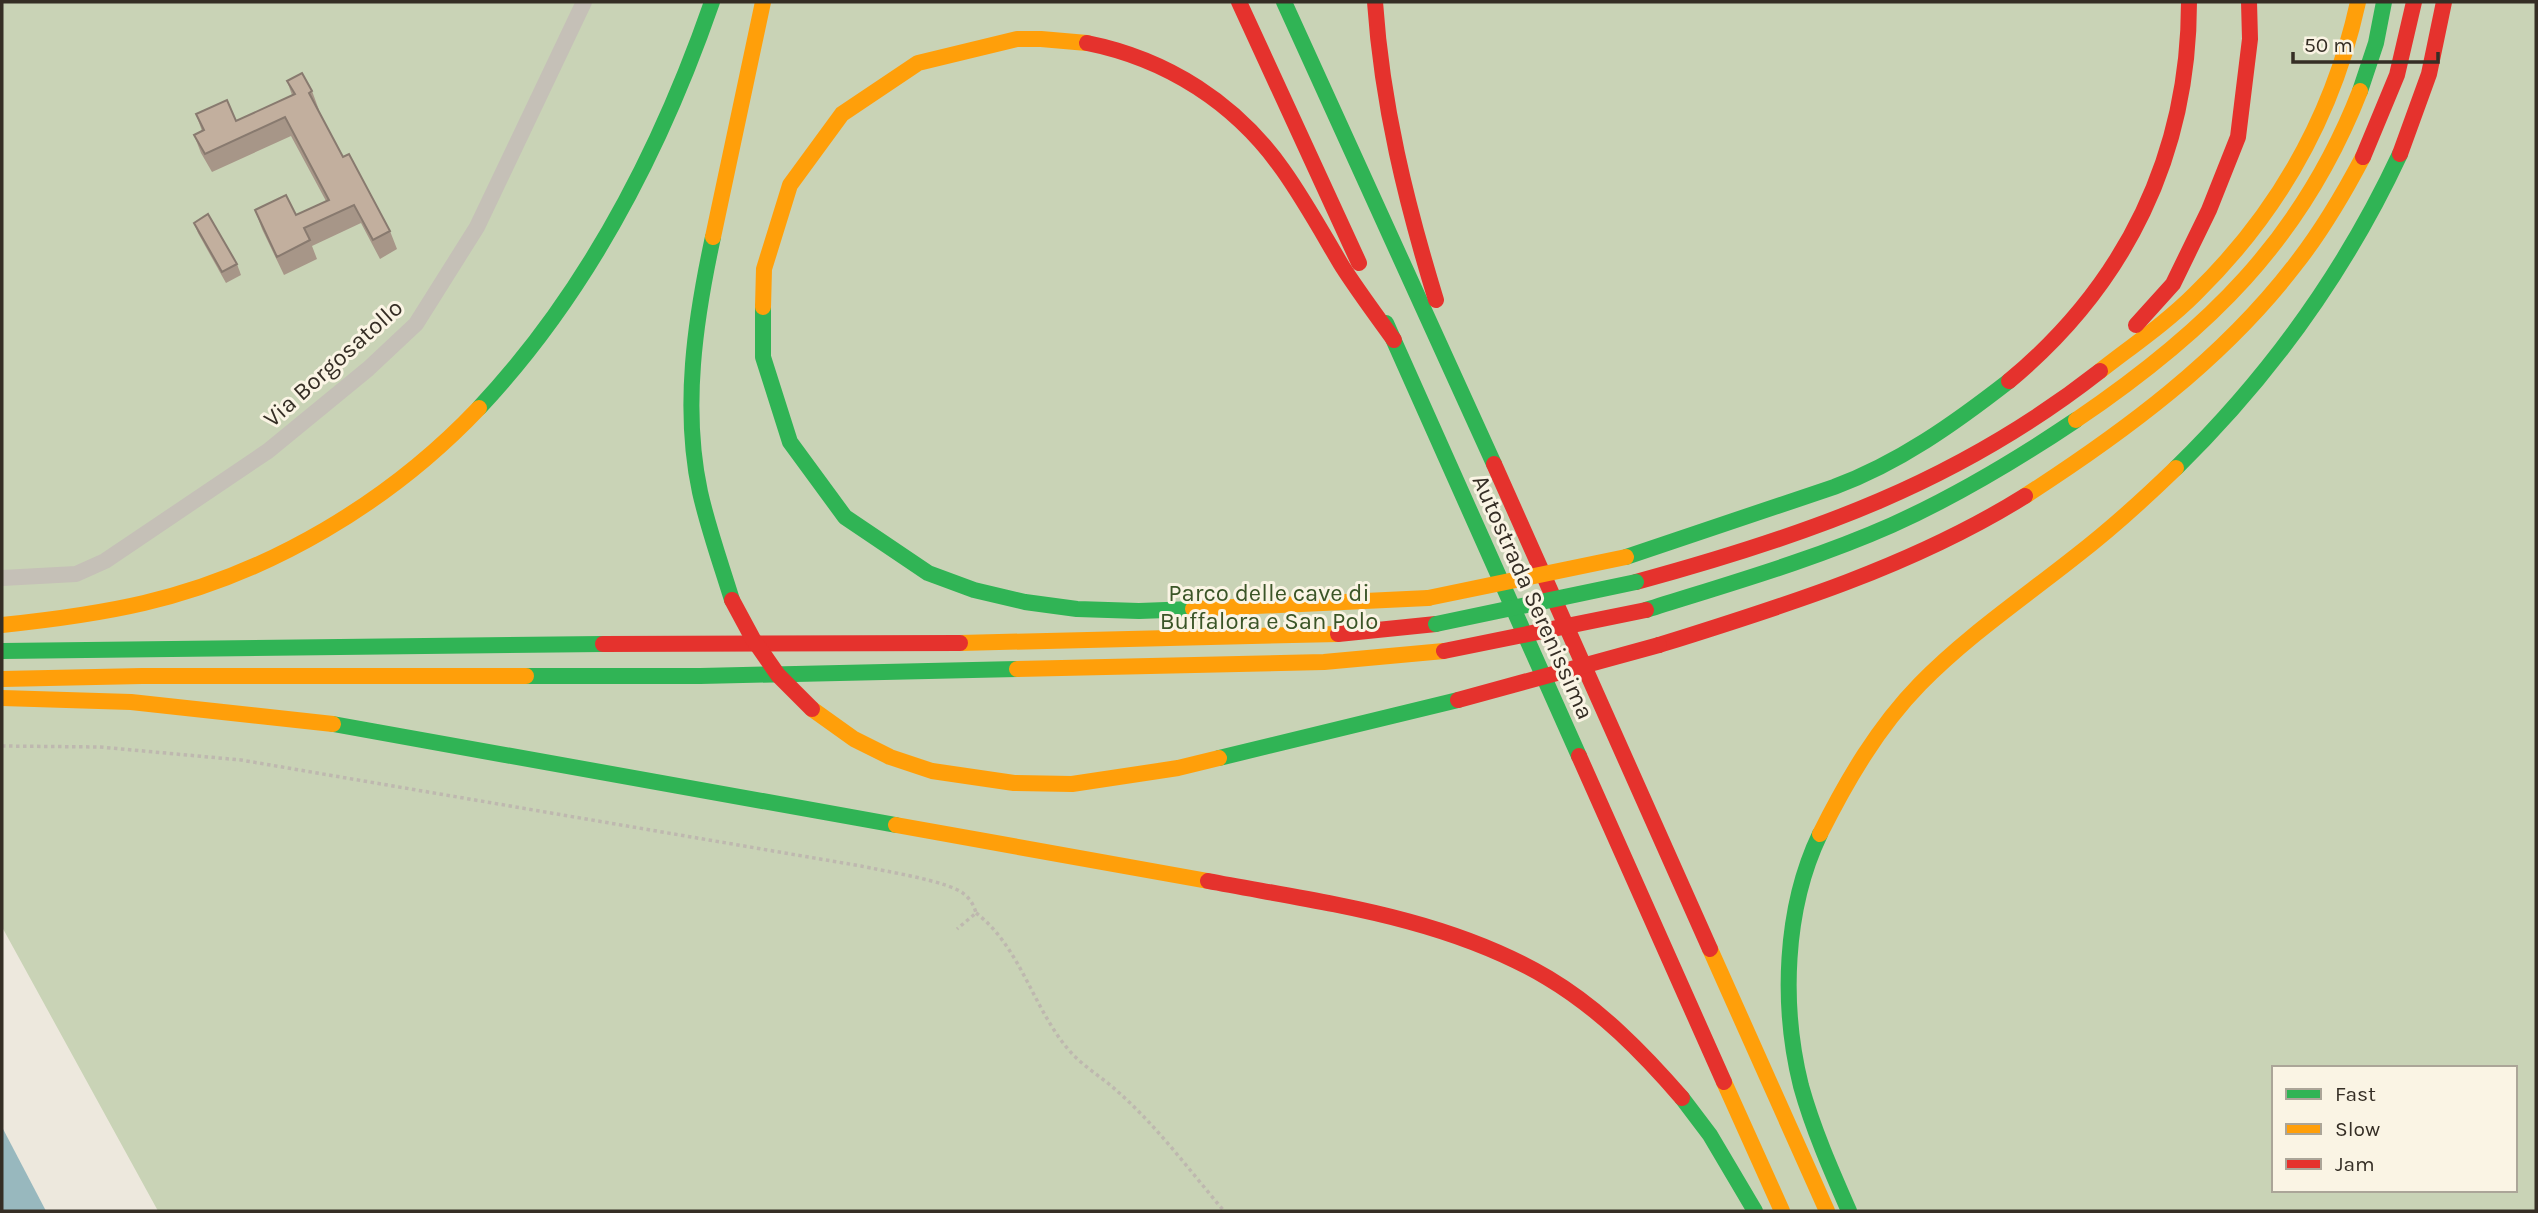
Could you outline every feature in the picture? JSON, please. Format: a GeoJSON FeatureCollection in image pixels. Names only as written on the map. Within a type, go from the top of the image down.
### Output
{"type":"FeatureCollection","features":[{"type":"Feature","properties":{"kind":"highway"},"geometry":{"type":"LineString","coordinates":[[2,625],[94,615],[168,598],[250,570],[348,517],[402,478],[457,430],[509,376],[550,321],[628,197],[673,104],[712,2]]}},
{"type":"Feature","properties":{"kind":"highway"},"geometry":{"type":"LineString","coordinates":[[763,2],[701,293],[693,367],[692,430],[699,492],[732,600],[753,639],[778,675],[812,709],[854,739],[891,757],[932,771],[1014,783],[1072,784],[1178,768],[1458,700],[1660,645],[1769,612],[1887,566],[1968,529],[2114,436],[2180,385],[2249,321],[2299,262],[2344,196],[2392,92],[2410,31],[2414,2]]}},
{"type":"Feature","properties":{"kind":"highway","name":"Autostrada Serenissima"},"geometry":{"type":"LineString","coordinates":[[1239,2],[1394,340],[1782,1211]]}},
{"type":"Feature","properties":{"kind":"highway","name":"Autostrada Serenissima"},"geometry":{"type":"LineString","coordinates":[[1284,2],[1449,364],[1827,1211]]}},
{"type":"Feature","properties":{"kind":"highway"},"geometry":{"type":"LineString","coordinates":[[1375,2],[1381,87],[1399,172],[1438,305],[1449,364]]}},
{"type":"Feature","properties":{"kind":"highway"},"geometry":{"type":"LineString","coordinates":[[1394,340],[1346,272],[1283,167],[1228,107],[1168,70],[1097,46],[1063,40],[1032,38],[990,41],[958,48],[918,62],[859,96],[830,125],[790,185],[772,225],[762,271],[759,318],[762,358],[789,440],[811,478],[845,519],[882,550],[930,574],[979,590],[1046,604],[1124,611],[1320,605],[1428,598],[1626,557],[1852,480],[1895,460],[1999,391],[2050,347],[2097,290],[2119,260],[2148,205],[2175,127],[2188,55],[2189,2]]}},
{"type":"Feature","properties":{"kind":"highway"},"geometry":{"type":"LineString","coordinates":[[2086,382],[2172,284],[2210,210],[2238,137],[2250,39],[2249,2]]}},
{"type":"Feature","properties":{"kind":"highway"},"geometry":{"type":"LineString","coordinates":[[2,651],[478,644],[1032,643],[1322,636],[1436,624],[1636,582],[1749,550],[1874,504],[1948,471],[2023,426],[2086,382],[2194,295],[2255,227],[2296,164],[2322,117],[2340,71],[2358,2]]}},
{"type":"Feature","properties":{"kind":"highway"},"geometry":{"type":"LineString","coordinates":[[2,679],[142,676],[700,676],[1324,662],[1444,652],[1646,610],[1762,573],[1873,533],[1959,492],[2082,416],[2158,360],[2228,298],[2275,244],[2316,184],[2343,132],[2364,80],[2384,2]]}},
{"type":"Feature","properties":{"kind":"highway"},"geometry":{"type":"LineString","coordinates":[[1849,1211],[1812,1122],[1797,1066],[1791,1003],[1793,928],[1802,881],[1820,834],[1853,771],[1879,731],[1905,699],[1956,650],[2062,569],[2143,500],[2216,426],[2269,367],[2303,323],[2354,243],[2389,179],[2426,83],[2440,31],[2444,2]]}},
{"type":"Feature","properties":{"kind":"highway"},"geometry":{"type":"LineString","coordinates":[[2,698],[144,703],[221,709],[346,726],[1136,867],[1400,917],[1462,936],[1515,959],[1563,988],[1607,1022],[1651,1062],[1697,1116],[1726,1157],[1755,1211]]}},
{"type":"Feature","properties":{"kind":"street","name":"Via Borgosatollo"},"geometry":{"type":"LineString","coordinates":[[2,578],[76,574],[104,561],[268,451],[368,369],[416,324],[477,226],[584,2]]}},
{"type":"Feature","properties":{"kind":"path"},"geometry":{"type":"LineString","coordinates":[[2,746],[100,747],[241,760],[861,866],[963,892],[974,905],[976,913],[989,923],[1007,948],[1069,1050],[1118,1091],[1224,1211]]}},
{"type":"Feature","properties":{"kind":"path"},"geometry":{"type":"LineString","coordinates":[[957,929],[976,913]]}},
{"type":"Feature","properties":{"kind":"green space","name":"Parco delle cave di Buffalora e San Polo"},"geometry":{"type":"Polygon","coordinates":[[[2,2],[2536,2],[2536,1211],[158,1211],[2,927],[2,2]]]}},
{"type":"Feature","properties":{"kind":"water"},"geometry":{"type":"Polygon","coordinates":[[[2,1127],[46,1211],[2,1211],[2,1127]]]}},
{"type":"Feature","properties":{"kind":"building"},"geometry":{"type":"Polygon","coordinates":[[[302,73],[312,91],[309,93],[343,157],[349,154],[390,231],[373,240],[354,205],[304,228],[310,240],[277,257],[255,210],[286,195],[296,215],[329,200],[285,117],[205,154],[194,135],[204,130],[196,114],[227,100],[236,121],[295,94],[287,81],[302,73]]]}},
{"type":"Feature","properties":{"kind":"building"},"geometry":{"type":"Polygon","coordinates":[[[208,214],[237,264],[222,272],[194,223],[208,214]]]}},
{"type":"Feature","properties":{"kind":"traffic: fast"},"geometry":{"type":"LineString","coordinates":[[479,408],[518,364],[553,317],[616,217],[669,111],[712,2]]}},
{"type":"Feature","properties":{"kind":"traffic: fast"},"geometry":{"type":"LineString","coordinates":[[1284,2],[1494,464]]}},
{"type":"Feature","properties":{"kind":"traffic: fast"},"geometry":{"type":"LineString","coordinates":[[2360,91],[2376,43],[2384,2]]}},
{"type":"Feature","properties":{"kind":"traffic: fast"},"geometry":{"type":"LineString","coordinates":[[2176,468],[2243,397],[2302,322],[2355,241],[2400,154]]}},
{"type":"Feature","properties":{"kind":"traffic: fast"},"geometry":{"type":"LineString","coordinates":[[713,237],[696,332],[691,396],[692,428],[700,492],[732,600]]}},
{"type":"Feature","properties":{"kind":"traffic: fast"},"geometry":{"type":"LineString","coordinates":[[763,307],[763,357],[790,442],[845,517],[928,573],[974,590],[1025,602],[1077,609],[1193,609]]}},
{"type":"Feature","properties":{"kind":"traffic: fast"},"geometry":{"type":"LineString","coordinates":[[1386,323],[1579,756]]}},
{"type":"Feature","properties":{"kind":"traffic: fast"},"geometry":{"type":"LineString","coordinates":[[1626,557],[1858,477],[1926,441],[2009,381]]}},
{"type":"Feature","properties":{"kind":"traffic: fast"},"geometry":{"type":"LineString","coordinates":[[1646,610],[1801,560],[1892,525],[1986,476],[2076,420]]}},
{"type":"Feature","properties":{"kind":"traffic: fast"},"geometry":{"type":"LineString","coordinates":[[1436,624],[1636,582]]}},
{"type":"Feature","properties":{"kind":"traffic: fast"},"geometry":{"type":"LineString","coordinates":[[2,651],[603,644]]}},
{"type":"Feature","properties":{"kind":"traffic: fast"},"geometry":{"type":"LineString","coordinates":[[526,676],[700,676],[1017,669]]}},
{"type":"Feature","properties":{"kind":"traffic: fast"},"geometry":{"type":"LineString","coordinates":[[1219,758],[1458,700]]}},
{"type":"Feature","properties":{"kind":"traffic: fast"},"geometry":{"type":"LineString","coordinates":[[333,724],[896,825]]}},
{"type":"Feature","properties":{"kind":"traffic: fast"},"geometry":{"type":"LineString","coordinates":[[1820,834],[1808,863],[1793,926],[1789,958],[1790,1023],[1806,1102],[1849,1211]]}},
{"type":"Feature","properties":{"kind":"traffic: fast"},"geometry":{"type":"LineString","coordinates":[[1682,1098],[1710,1135],[1755,1211]]}},
{"type":"Feature","properties":{"kind":"traffic: slow"},"geometry":{"type":"LineString","coordinates":[[713,237],[763,2]]}},
{"type":"Feature","properties":{"kind":"traffic: slow"},"geometry":{"type":"LineString","coordinates":[[2100,371],[2184,305],[2225,263],[2276,196],[2298,160],[2334,84],[2358,2]]}},
{"type":"Feature","properties":{"kind":"traffic: slow"},"geometry":{"type":"LineString","coordinates":[[763,307],[764,269],[790,185],[842,114],[918,63],[1017,39],[1087,43]]}},
{"type":"Feature","properties":{"kind":"traffic: slow"},"geometry":{"type":"LineString","coordinates":[[2076,420],[2167,352],[2208,317],[2245,278],[2279,237],[2309,193],[2336,144],[2360,91]]}},
{"type":"Feature","properties":{"kind":"traffic: slow"},"geometry":{"type":"LineString","coordinates":[[2025,496],[2135,420],[2204,363],[2236,332],[2305,252],[2363,157]]}},
{"type":"Feature","properties":{"kind":"traffic: slow"},"geometry":{"type":"LineString","coordinates":[[2,625],[144,603],[237,574],[325,530],[367,503],[407,474],[479,408]]}},
{"type":"Feature","properties":{"kind":"traffic: slow"},"geometry":{"type":"LineString","coordinates":[[1820,834],[1864,755],[1890,718],[1920,684],[1976,633],[2102,535],[2176,468]]}},
{"type":"Feature","properties":{"kind":"traffic: slow"},"geometry":{"type":"LineString","coordinates":[[1428,598],[1626,557]]}},
{"type":"Feature","properties":{"kind":"traffic: slow"},"geometry":{"type":"LineString","coordinates":[[1193,609],[1428,598]]}},
{"type":"Feature","properties":{"kind":"traffic: slow"},"geometry":{"type":"LineString","coordinates":[[960,643],[1338,634]]}},
{"type":"Feature","properties":{"kind":"traffic: slow"},"geometry":{"type":"LineString","coordinates":[[1017,669],[1324,662],[1444,651]]}},
{"type":"Feature","properties":{"kind":"traffic: slow"},"geometry":{"type":"LineString","coordinates":[[2,679],[142,676],[526,676]]}},
{"type":"Feature","properties":{"kind":"traffic: slow"},"geometry":{"type":"LineString","coordinates":[[2,698],[131,702],[333,724]]}},
{"type":"Feature","properties":{"kind":"traffic: slow"},"geometry":{"type":"LineString","coordinates":[[812,709],[854,739],[890,757],[932,771],[1014,783],[1072,784],[1178,768],[1219,758]]}},
{"type":"Feature","properties":{"kind":"traffic: slow"},"geometry":{"type":"LineString","coordinates":[[896,825],[1208,881]]}},
{"type":"Feature","properties":{"kind":"traffic: slow"},"geometry":{"type":"LineString","coordinates":[[1710,949],[1827,1211]]}},
{"type":"Feature","properties":{"kind":"traffic: slow"},"geometry":{"type":"LineString","coordinates":[[1724,1082],[1782,1211]]}},
{"type":"Feature","properties":{"kind":"traffic: jam"},"geometry":{"type":"LineString","coordinates":[[1239,2],[1359,263]]}},
{"type":"Feature","properties":{"kind":"traffic: jam"},"geometry":{"type":"LineString","coordinates":[[1375,2],[1389,116],[1415,227],[1436,300]]}},
{"type":"Feature","properties":{"kind":"traffic: jam"},"geometry":{"type":"LineString","coordinates":[[2009,381],[2050,343],[2086,302],[2117,259],[2143,212],[2163,163],[2177,112],[2186,58],[2189,2]]}},
{"type":"Feature","properties":{"kind":"traffic: jam"},"geometry":{"type":"LineString","coordinates":[[2136,325],[2173,284],[2209,210],[2238,137],[2250,39],[2249,2]]}},
{"type":"Feature","properties":{"kind":"traffic: jam"},"geometry":{"type":"LineString","coordinates":[[2363,157],[2397,75],[2414,2]]}},
{"type":"Feature","properties":{"kind":"traffic: jam"},"geometry":{"type":"LineString","coordinates":[[2400,154],[2429,74],[2444,2]]}},
{"type":"Feature","properties":{"kind":"traffic: jam"},"geometry":{"type":"LineString","coordinates":[[1087,43],[1145,60],[1172,73],[1197,87],[1244,124],[1283,170],[1348,275],[1394,340]]}},
{"type":"Feature","properties":{"kind":"traffic: jam"},"geometry":{"type":"LineString","coordinates":[[1636,582],[1761,545],[1879,501],[1992,445],[2100,371]]}},
{"type":"Feature","properties":{"kind":"traffic: jam"},"geometry":{"type":"LineString","coordinates":[[1494,464],[1710,949]]}},
{"type":"Feature","properties":{"kind":"traffic: jam"},"geometry":{"type":"LineString","coordinates":[[1659,645],[1800,599],[1893,564],[1982,521],[2025,496]]}},
{"type":"Feature","properties":{"kind":"traffic: jam"},"geometry":{"type":"LineString","coordinates":[[732,600],[753,639],[778,675],[812,709]]}},
{"type":"Feature","properties":{"kind":"traffic: jam"},"geometry":{"type":"LineString","coordinates":[[1444,651],[1646,610]]}},
{"type":"Feature","properties":{"kind":"traffic: jam"},"geometry":{"type":"LineString","coordinates":[[1338,634],[1436,624]]}},
{"type":"Feature","properties":{"kind":"traffic: jam"},"geometry":{"type":"LineString","coordinates":[[603,644],[960,643]]}},
{"type":"Feature","properties":{"kind":"traffic: jam"},"geometry":{"type":"LineString","coordinates":[[1458,700],[1659,645]]}},
{"type":"Feature","properties":{"kind":"traffic: jam"},"geometry":{"type":"LineString","coordinates":[[1579,756],[1724,1082]]}},
{"type":"Feature","properties":{"kind":"traffic: jam"},"geometry":{"type":"LineString","coordinates":[[1208,881],[1383,915],[1426,926],[1509,957],[1567,990],[1603,1018],[1636,1048],[1682,1098]]}}]}
